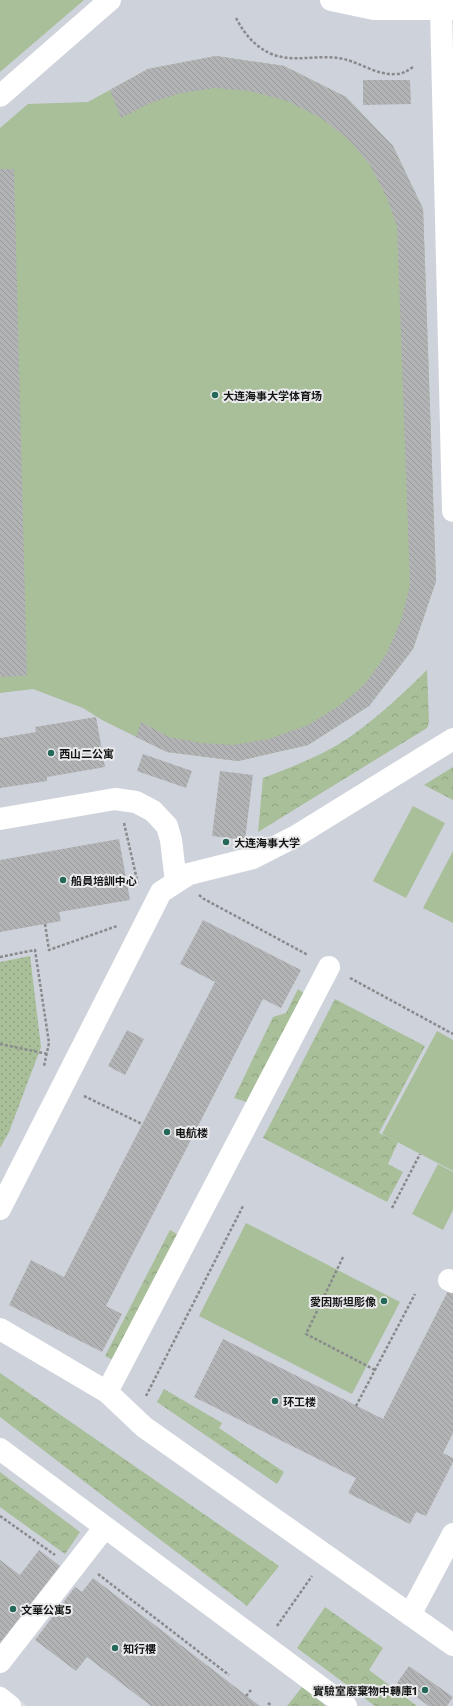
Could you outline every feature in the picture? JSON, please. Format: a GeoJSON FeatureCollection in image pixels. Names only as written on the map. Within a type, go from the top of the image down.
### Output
{"type":"FeatureCollection","features":[{"type":"Feature","properties":{"kind":"street"},"geometry":{"type":"LineString","coordinates":[[0,96],[110,0]]}},
{"type":"Feature","properties":{"kind":"street"},"geometry":{"type":"LineString","coordinates":[[331,0],[374,9],[447,9]]}},
{"type":"Feature","properties":{"kind":"street"},"geometry":{"type":"LineString","coordinates":[[421,0],[447,9]]}},
{"type":"Feature","properties":{"kind":"street"},"geometry":{"type":"LineString","coordinates":[[447,9],[453,511]]}},
{"type":"Feature","properties":{"kind":"street"},"geometry":{"type":"LineString","coordinates":[[0,1209],[161,892],[189,874],[253,858],[296,836],[453,739]]}},
{"type":"Feature","properties":{"kind":"street"},"geometry":{"type":"LineString","coordinates":[[0,819],[115,799],[136,802],[153,810],[167,826],[172,840],[176,882]]}},
{"type":"Feature","properties":{"kind":"street"},"geometry":{"type":"LineString","coordinates":[[107,1392],[329,967]]}},
{"type":"Feature","properties":{"kind":"street"},"geometry":{"type":"LineString","coordinates":[[0,1329],[107,1392],[144,1427],[453,1646]]}},
{"type":"Feature","properties":{"kind":"street"},"geometry":{"type":"LineString","coordinates":[[0,1449],[346,1706]]}},
{"type":"Feature","properties":{"kind":"street"},"geometry":{"type":"LineString","coordinates":[[0,1662],[105,1527]]}},
{"type":"Feature","properties":{"kind":"street"},"geometry":{"type":"LineString","coordinates":[[410,1615],[453,1534]]}},
{"type":"Feature","properties":{"kind":"street"},"geometry":{"type":"LineString","coordinates":[[0,1698],[10,1706]]}},
{"type":"Feature","properties":{"kind":"path"},"geometry":{"type":"LineString","coordinates":[[236,18],[244,33],[252,42],[273,55],[284,58],[338,58],[388,74],[404,73],[413,67]]}},
{"type":"Feature","properties":{"kind":"path"},"geometry":{"type":"LineString","coordinates":[[124,819],[138,885]]}},
{"type":"Feature","properties":{"kind":"path"},"geometry":{"type":"LineString","coordinates":[[46,924],[49,950],[124,924]]}},
{"type":"Feature","properties":{"kind":"path"},"geometry":{"type":"LineString","coordinates":[[0,957],[36,950],[49,1043],[48,1054],[42,1072]]}},
{"type":"Feature","properties":{"kind":"path"},"geometry":{"type":"LineString","coordinates":[[0,1044],[48,1054]]}},
{"type":"Feature","properties":{"kind":"path"},"geometry":{"type":"LineString","coordinates":[[84,1096],[142,1124]]}},
{"type":"Feature","properties":{"kind":"path"},"geometry":{"type":"LineString","coordinates":[[392,1208],[420,1154]]}},
{"type":"Feature","properties":{"kind":"path"},"geometry":{"type":"LineString","coordinates":[[145,1399],[243,1206]]}},
{"type":"Feature","properties":{"kind":"path"},"geometry":{"type":"LineString","coordinates":[[343,1257],[306,1334],[375,1370]]}},
{"type":"Feature","properties":{"kind":"path"},"geometry":{"type":"LineString","coordinates":[[356,1406],[415,1294]]}},
{"type":"Feature","properties":{"kind":"path"},"geometry":{"type":"LineString","coordinates":[[0,1516],[76,1564],[229,1675]]}},
{"type":"Feature","properties":{"kind":"path"},"geometry":{"type":"LineString","coordinates":[[277,1628],[312,1576]]}},
{"type":"Feature","properties":{"kind":"path"},"geometry":{"type":"LineString","coordinates":[[246,1696],[251,1690]]}},
{"type":"Feature","properties":{"kind":"path"},"geometry":{"type":"LineString","coordinates":[[268,1704],[272,1706]]}},
{"type":"Feature","properties":{"kind":"shaded area","name":"大连海事大学"},"geometry":{"type":"Polygon","coordinates":[[[0,0],[453,0],[453,1706],[27,1706],[0,1685],[0,0]]]}},
{"type":"Feature","properties":{"kind":"green space"},"geometry":{"type":"Polygon","coordinates":[[[0,0],[84,0],[0,72],[0,0]]]}},
{"type":"Feature","properties":{"kind":"green space","name":"大连海事大学体育场"},"geometry":{"type":"Polygon","coordinates":[[[216,56],[284,66],[346,97],[393,146],[423,209],[436,581],[413,649],[369,706],[308,745],[238,761],[167,752],[102,720],[83,708],[33,689],[0,693],[0,128],[28,104],[88,102],[148,69],[216,56]]]}},
{"type":"Feature","properties":{"kind":"green space"},"geometry":{"type":"Polygon","coordinates":[[[427,670],[429,722],[427,728],[258,832],[263,778],[310,759],[344,741],[364,727],[427,670]]]}},
{"type":"Feature","properties":{"kind":"green space"},"geometry":{"type":"Polygon","coordinates":[[[453,767],[453,800],[424,785],[453,767]]]}},
{"type":"Feature","properties":{"kind":"green space"},"geometry":{"type":"Polygon","coordinates":[[[413,806],[445,823],[406,898],[373,881],[413,806]]]}},
{"type":"Feature","properties":{"kind":"green space"},"geometry":{"type":"Polygon","coordinates":[[[453,851],[453,923],[423,908],[453,851]]]}},
{"type":"Feature","properties":{"kind":"green space"},"geometry":{"type":"Polygon","coordinates":[[[30,956],[41,1047],[9,1132],[0,1148],[0,962],[30,956]]]}},
{"type":"Feature","properties":{"kind":"green space"},"geometry":{"type":"Polygon","coordinates":[[[298,989],[309,997],[253,1104],[234,1098],[273,1017],[286,1013],[298,989]]]}},
{"type":"Feature","properties":{"kind":"green space"},"geometry":{"type":"Polygon","coordinates":[[[335,999],[425,1046],[379,1133],[398,1142],[388,1164],[403,1172],[387,1202],[263,1138],[335,999]]]}},
{"type":"Feature","properties":{"kind":"green space"},"geometry":{"type":"Polygon","coordinates":[[[437,1031],[453,1040],[453,1171],[382,1134],[437,1031]]]}},
{"type":"Feature","properties":{"kind":"green space"},"geometry":{"type":"Polygon","coordinates":[[[438,1164],[453,1172],[453,1210],[443,1230],[412,1214],[438,1164]]]}},
{"type":"Feature","properties":{"kind":"green space"},"geometry":{"type":"Polygon","coordinates":[[[246,1223],[400,1302],[352,1394],[199,1316],[246,1223]]]}},
{"type":"Feature","properties":{"kind":"green space"},"geometry":{"type":"Polygon","coordinates":[[[170,1230],[182,1237],[117,1362],[105,1356],[170,1230]]]}},
{"type":"Feature","properties":{"kind":"green space"},"geometry":{"type":"Polygon","coordinates":[[[0,1373],[279,1566],[247,1606],[0,1417],[0,1373]]]}},
{"type":"Feature","properties":{"kind":"green space"},"geometry":{"type":"Polygon","coordinates":[[[164,1389],[222,1423],[219,1428],[284,1472],[277,1484],[157,1402],[164,1389]]]}},
{"type":"Feature","properties":{"kind":"green space"},"geometry":{"type":"Polygon","coordinates":[[[0,1472],[80,1532],[65,1554],[0,1507],[0,1472]]]}},
{"type":"Feature","properties":{"kind":"green space"},"geometry":{"type":"Polygon","coordinates":[[[325,1607],[383,1648],[369,1670],[417,1706],[375,1706],[297,1648],[325,1607]]]}},
{"type":"Feature","properties":{"kind":"green space"},"geometry":{"type":"Polygon","coordinates":[[[302,1687],[326,1706],[287,1706],[302,1687]]]}},
{"type":"Feature","properties":{"kind":"building"},"geometry":{"type":"Polygon","coordinates":[[[216,56],[284,66],[346,97],[393,146],[423,209],[436,581],[413,649],[369,706],[308,745],[238,761],[167,752],[136,737],[141,722],[169,737],[201,743],[233,745],[269,739],[308,725],[339,706],[365,684],[387,653],[401,620],[410,585],[397,226],[387,198],[370,165],[349,140],[321,118],[287,101],[249,91],[215,88],[181,93],[150,103],[121,118],[110,90],[148,69],[216,56]]]}},
{"type":"Feature","properties":{"kind":"building"},"geometry":{"type":"Polygon","coordinates":[[[363,80],[410,80],[411,104],[363,105],[363,80]]]}},
{"type":"Feature","properties":{"kind":"building"},"geometry":{"type":"Polygon","coordinates":[[[0,169],[14,169],[27,676],[0,677],[0,169]]]}},
{"type":"Feature","properties":{"kind":"building","name":"西山二公寓"},"geometry":{"type":"Polygon","coordinates":[[[96,717],[105,767],[47,777],[47,781],[0,788],[0,738],[36,732],[35,727],[96,717]]]}},
{"type":"Feature","properties":{"kind":"building"},"geometry":{"type":"Polygon","coordinates":[[[143,754],[192,771],[186,788],[137,771],[143,754]]]}},
{"type":"Feature","properties":{"kind":"building"},"geometry":{"type":"Polygon","coordinates":[[[220,771],[253,775],[245,840],[212,836],[220,771]]]}},
{"type":"Feature","properties":{"kind":"building","name":"船員培訓中心"},"geometry":{"type":"Polygon","coordinates":[[[119,839],[130,900],[59,912],[61,921],[0,932],[0,860],[119,839]]]}},
{"type":"Feature","properties":{"kind":"building","name":"电航楼"},"geometry":{"type":"Polygon","coordinates":[[[203,920],[301,970],[281,1008],[263,999],[106,1306],[122,1314],[102,1352],[9,1305],[31,1260],[64,1277],[215,982],[180,964],[203,920]]]}},
{"type":"Feature","properties":{"kind":"building"},"geometry":{"type":"Polygon","coordinates":[[[127,1030],[144,1039],[125,1075],[108,1066],[127,1030]]]}},
{"type":"Feature","properties":{"kind":"building","name":"环工楼"},"geometry":{"type":"Polygon","coordinates":[[[453,1281],[453,1433],[443,1453],[453,1458],[453,1462],[426,1516],[416,1512],[410,1524],[348,1493],[356,1478],[194,1397],[223,1339],[383,1419],[453,1281]]]}},
{"type":"Feature","properties":{"kind":"building","name":"文華公寓5"},"geometry":{"type":"Polygon","coordinates":[[[39,1550],[60,1566],[0,1643],[0,1560],[20,1575],[39,1550]]]}},
{"type":"Feature","properties":{"kind":"building","name":"知行樓"},"geometry":{"type":"Polygon","coordinates":[[[93,1578],[260,1706],[151,1706],[87,1657],[76,1671],[35,1640],[75,1587],[82,1592],[93,1578]]]}},
{"type":"Feature","properties":{"kind":"building","name":"實驗室廢棄物中轉庫1"},"geometry":{"type":"Polygon","coordinates":[[[409,1666],[453,1697],[447,1706],[429,1706],[397,1683],[409,1666]]]}},
{"type":"Feature","properties":{"kind":"place","name":"大连海事大学体育场"},"geometry":{"type":"Point","coordinates":[215,395]}},
{"type":"Feature","properties":{"kind":"place","name":"西山二公寓"},"geometry":{"type":"Point","coordinates":[51,753]}},
{"type":"Feature","properties":{"kind":"place","name":"大连海事大学"},"geometry":{"type":"Point","coordinates":[226,842]}},
{"type":"Feature","properties":{"kind":"place","name":"船員培訓中心"},"geometry":{"type":"Point","coordinates":[63,880]}},
{"type":"Feature","properties":{"kind":"place","name":"电航楼"},"geometry":{"type":"Point","coordinates":[167,1132]}},
{"type":"Feature","properties":{"kind":"place","name":"愛因斯坦彫像"},"geometry":{"type":"Point","coordinates":[384,1301]}},
{"type":"Feature","properties":{"kind":"place","name":"环工楼"},"geometry":{"type":"Point","coordinates":[275,1401]}},
{"type":"Feature","properties":{"kind":"place","name":"文華公寓5"},"geometry":{"type":"Point","coordinates":[13,1609]}},
{"type":"Feature","properties":{"kind":"place","name":"知行樓"},"geometry":{"type":"Point","coordinates":[115,1648]}},
{"type":"Feature","properties":{"kind":"place","name":"實驗室廢棄物中轉庫1"},"geometry":{"type":"Point","coordinates":[425,1690]}}]}
